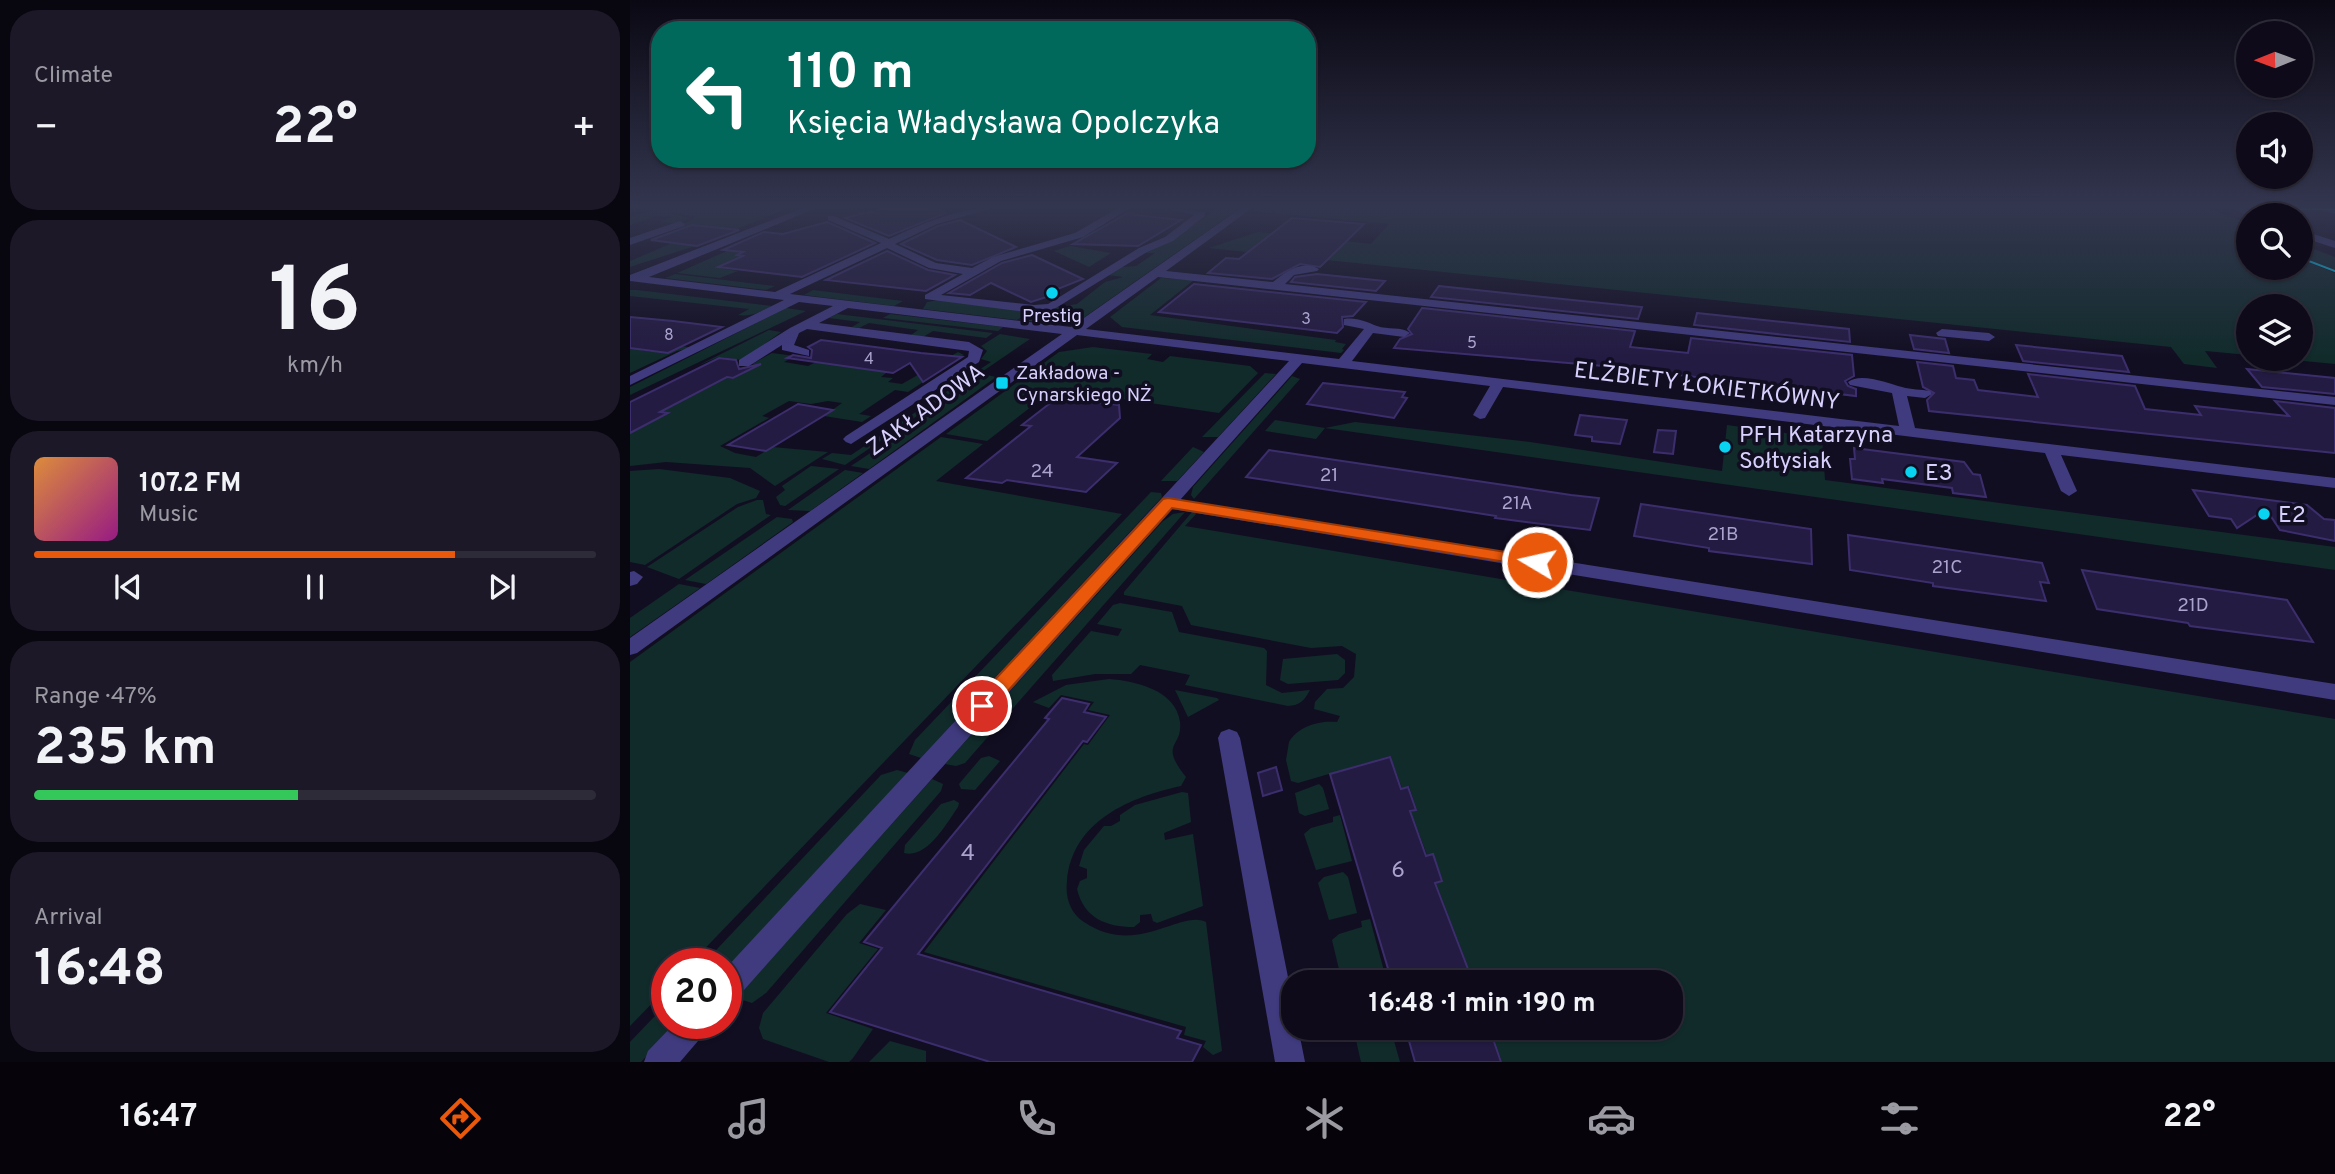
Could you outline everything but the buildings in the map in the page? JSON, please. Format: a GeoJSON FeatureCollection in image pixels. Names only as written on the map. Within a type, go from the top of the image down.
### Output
{"type":"FeatureCollection","features":[{"type":"Feature","properties":{"kind":"street"},"geometry":{"type":"LineString","coordinates":[[631,279],[686,258]]}},
{"type":"Feature","properties":{"kind":"street"},"geometry":{"type":"LineString","coordinates":[[776,296],[862,258]]}},
{"type":"Feature","properties":{"kind":"street"},"geometry":{"type":"LineString","coordinates":[[916,258],[933,266],[974,272]]}},
{"type":"Feature","properties":{"kind":"street"},"geometry":{"type":"LineString","coordinates":[[905,311],[1002,258]]}},
{"type":"Feature","properties":{"kind":"street"},"geometry":{"type":"LineString","coordinates":[[929,297],[1034,309],[1055,305],[1131,258]]}},
{"type":"Feature","properties":{"kind":"street","name":"ZAKŁADOWA"},"geometry":{"type":"LineString","coordinates":[[630,648],[1176,258]]}},
{"type":"Feature","properties":{"kind":"street"},"geometry":{"type":"LineString","coordinates":[[1275,287],[1291,272],[1313,269]]}},
{"type":"Feature","properties":{"kind":"street"},"geometry":{"type":"LineString","coordinates":[[1154,273],[2335,401]]}},
{"type":"Feature","properties":{"kind":"street","name":"ELŻBIETY ŁOKIETKÓWNY"},"geometry":{"type":"LineString","coordinates":[[631,279],[2335,484]]}},
{"type":"Feature","properties":{"kind":"street"},"geometry":{"type":"LineString","coordinates":[[630,382],[798,298]]}},
{"type":"Feature","properties":{"kind":"street"},"geometry":{"type":"LineString","coordinates":[[744,363],[799,328],[846,304]]}},
{"type":"Feature","properties":{"kind":"street"},"geometry":{"type":"LineString","coordinates":[[1348,322],[1366,324],[1370,329],[1404,333]]}},
{"type":"Feature","properties":{"kind":"street"},"geometry":{"type":"LineString","coordinates":[[799,328],[787,347],[804,353]]}},
{"type":"Feature","properties":{"kind":"street"},"geometry":{"type":"LineString","coordinates":[[799,328],[968,346],[976,350],[974,359],[850,439]]}},
{"type":"Feature","properties":{"kind":"street"},"geometry":{"type":"LineString","coordinates":[[1342,364],[1370,329]]}},
{"type":"Feature","properties":{"kind":"street"},"geometry":{"type":"LineString","coordinates":[[1942,333],[1989,337]]}},
{"type":"Feature","properties":{"kind":"street"},"geometry":{"type":"LineString","coordinates":[[1965,335],[1976,363]]}},
{"type":"Feature","properties":{"kind":"street"},"geometry":{"type":"LineString","coordinates":[[681,342],[705,345]]}},
{"type":"Feature","properties":{"kind":"street"},"geometry":{"type":"LineString","coordinates":[[742,971],[1298,359]]}},
{"type":"Feature","properties":{"kind":"street"},"geometry":{"type":"LineString","coordinates":[[1855,382],[1925,394]]}},
{"type":"Feature","properties":{"kind":"street"},"geometry":{"type":"LineString","coordinates":[[1480,415],[1498,383]]}},
{"type":"Feature","properties":{"kind":"street"},"geometry":{"type":"LineString","coordinates":[[1899,391],[1908,432]]}},
{"type":"Feature","properties":{"kind":"street"},"geometry":{"type":"LineString","coordinates":[[2052,449],[2069,491]]}},
{"type":"Feature","properties":{"kind":"street"},"geometry":{"type":"LineString","coordinates":[[1168,503],[2335,692]]}},
{"type":"Feature","properties":{"kind":"street"},"geometry":{"type":"LineString","coordinates":[[1229,738],[1290,1062]]}},
{"type":"Feature","properties":{"kind":"street"},"geometry":{"type":"LineString","coordinates":[[659,1062],[680,1039]]}},
{"type":"Feature","properties":{"kind":"green space"},"geometry":{"type":"Polygon","coordinates":[[[638,258],[659,258],[630,267],[630,261],[638,258]]]}},
{"type":"Feature","properties":{"kind":"green space"},"geometry":{"type":"Polygon","coordinates":[[[712,258],[740,258],[720,268],[738,271],[720,278],[677,273],[712,258]]]}},
{"type":"Feature","properties":{"kind":"green space"},"geometry":{"type":"Polygon","coordinates":[[[1068,258],[1104,258],[1089,267],[1068,258]]]}},
{"type":"Feature","properties":{"kind":"green space"},"geometry":{"type":"Polygon","coordinates":[[[1148,258],[1169,258],[1083,318],[1060,324],[1019,320],[1034,311],[1077,304],[1105,282],[1123,277],[1108,275],[1120,267],[1136,266],[1148,258]]]}},
{"type":"Feature","properties":{"kind":"green space"},"geometry":{"type":"Polygon","coordinates":[[[1302,258],[2236,258],[2236,280],[2313,280],[2313,264],[2335,273],[2335,364],[2313,362],[2313,294],[2236,294],[2236,354],[2205,351],[2217,368],[2184,364],[2171,347],[1302,258]]]}},
{"type":"Feature","properties":{"kind":"green space"},"geometry":{"type":"Polygon","coordinates":[[[2313,258],[2335,258],[2335,270],[2313,262],[2313,258]]]}},
{"type":"Feature","properties":{"kind":"green space"},"geometry":{"type":"Polygon","coordinates":[[[675,274],[775,286],[766,290],[665,278],[675,274]]]}},
{"type":"Feature","properties":{"kind":"green space"},"geometry":{"type":"Polygon","coordinates":[[[1161,278],[1194,280],[1150,315],[1336,340],[1335,342],[1346,344],[1342,349],[1344,350],[1341,353],[1122,327],[1110,317],[1161,278]]]}},
{"type":"Feature","properties":{"kind":"green space"},"geometry":{"type":"Polygon","coordinates":[[[630,290],[772,306],[751,315],[738,315],[749,309],[630,296],[630,290]]]}},
{"type":"Feature","properties":{"kind":"green space"},"geometry":{"type":"Polygon","coordinates":[[[813,290],[903,301],[894,306],[804,295],[813,290]]]}},
{"type":"Feature","properties":{"kind":"green space"},"geometry":{"type":"Polygon","coordinates":[[[938,300],[1031,311],[1017,320],[923,309],[927,302],[938,300]]]}},
{"type":"Feature","properties":{"kind":"green space"},"geometry":{"type":"Polygon","coordinates":[[[786,308],[806,311],[630,395],[630,387],[786,308]]]}},
{"type":"Feature","properties":{"kind":"green space"},"geometry":{"type":"Polygon","coordinates":[[[837,314],[993,333],[986,338],[933,331],[923,337],[911,335],[918,330],[869,323],[859,328],[852,327],[860,322],[829,318],[837,314]]]}},
{"type":"Feature","properties":{"kind":"green space"},"geometry":{"type":"Polygon","coordinates":[[[890,314],[1003,327],[998,331],[883,318],[890,314]]]}},
{"type":"Feature","properties":{"kind":"green space"},"geometry":{"type":"Polygon","coordinates":[[[769,330],[781,332],[742,360],[719,357],[699,365],[769,330]]]}},
{"type":"Feature","properties":{"kind":"green space"},"geometry":{"type":"Polygon","coordinates":[[[1000,334],[1030,339],[845,465],[822,459],[832,453],[851,455],[991,362],[981,359],[987,351],[981,346],[1000,334]]]}},
{"type":"Feature","properties":{"kind":"green space"},"geometry":{"type":"Polygon","coordinates":[[[630,344],[647,351],[676,346],[692,348],[677,351],[630,373],[630,344]]]}},
{"type":"Feature","properties":{"kind":"green space"},"geometry":{"type":"Polygon","coordinates":[[[1093,347],[1152,354],[1147,359],[1163,362],[1170,356],[1250,366],[1258,373],[1219,413],[1054,389],[987,441],[946,434],[1059,352],[1093,347]]]}},
{"type":"Feature","properties":{"kind":"green space"},"geometry":{"type":"Polygon","coordinates":[[[958,352],[964,355],[908,392],[895,390],[859,414],[871,416],[862,422],[824,416],[842,403],[828,401],[811,404],[789,401],[762,416],[769,418],[720,446],[735,453],[756,457],[772,447],[828,452],[775,486],[750,468],[666,462],[630,466],[630,432],[668,414],[661,412],[727,378],[733,379],[758,366],[752,364],[772,353],[795,356],[784,362],[808,366],[820,360],[861,369],[865,366],[890,370],[881,377],[893,378],[888,382],[902,384],[958,352]]]}},
{"type":"Feature","properties":{"kind":"green space"},"geometry":{"type":"Polygon","coordinates":[[[1265,373],[1276,374],[1218,437],[1202,437],[1265,373]]]}},
{"type":"Feature","properties":{"kind":"green space"},"geometry":{"type":"Polygon","coordinates":[[[987,375],[996,377],[869,469],[851,466],[987,375]]]}},
{"type":"Feature","properties":{"kind":"green space"},"geometry":{"type":"Polygon","coordinates":[[[1292,376],[1300,379],[1194,499],[1191,495],[1193,487],[1292,376]]]}},
{"type":"Feature","properties":{"kind":"green space"},"geometry":{"type":"Polygon","coordinates":[[[1275,420],[1325,428],[1316,439],[1265,431],[1275,420]]]}},
{"type":"Feature","properties":{"kind":"green space"},"geometry":{"type":"Polygon","coordinates":[[[1355,422],[1530,442],[1722,471],[1727,425],[1822,438],[1825,480],[2335,547],[2335,570],[1325,428],[1355,422]]]}},
{"type":"Feature","properties":{"kind":"green space"},"geometry":{"type":"Polygon","coordinates":[[[941,437],[983,444],[936,481],[1122,514],[705,948],[651,948],[651,1004],[630,1026],[630,662],[941,437]]]}},
{"type":"Feature","properties":{"kind":"green space"},"geometry":{"type":"Polygon","coordinates":[[[1193,447],[1204,452],[1177,481],[1161,481],[1193,447]]]}},
{"type":"Feature","properties":{"kind":"green space"},"geometry":{"type":"Polygon","coordinates":[[[811,466],[839,469],[785,506],[780,505],[776,497],[785,490],[782,486],[811,466]]]}},
{"type":"Feature","properties":{"kind":"green space"},"geometry":{"type":"Polygon","coordinates":[[[659,469],[730,478],[760,491],[756,498],[737,504],[645,565],[630,562],[630,471],[659,469]]]}},
{"type":"Feature","properties":{"kind":"green space"},"geometry":{"type":"Polygon","coordinates":[[[845,470],[863,473],[810,511],[788,510],[845,470]]]}},
{"type":"Feature","properties":{"kind":"green space"},"geometry":{"type":"Polygon","coordinates":[[[1151,492],[1161,493],[1162,497],[921,758],[909,754],[915,740],[1151,492]]]}},
{"type":"Feature","properties":{"kind":"green space"},"geometry":{"type":"Polygon","coordinates":[[[763,500],[766,514],[771,515],[679,579],[647,567],[738,507],[763,500]]]}},
{"type":"Feature","properties":{"kind":"green space"},"geometry":{"type":"Polygon","coordinates":[[[1185,512],[965,763],[956,766],[945,764],[1162,522],[1173,514],[1185,512]]]}},
{"type":"Feature","properties":{"kind":"green space"},"geometry":{"type":"Polygon","coordinates":[[[1192,512],[1197,513],[1185,526],[2335,719],[2335,1062],[1502,1062],[1494,1040],[1683,1040],[1683,970],[1469,970],[1436,883],[1443,881],[1433,854],[1427,855],[1411,812],[1417,810],[1409,786],[1402,788],[1390,756],[1298,783],[1291,781],[1286,760],[1289,742],[1293,736],[1310,725],[1337,722],[1340,716],[1314,709],[1315,702],[1327,689],[1343,688],[1354,677],[1356,654],[1342,646],[1311,648],[1191,625],[1182,606],[1124,595],[1192,512]]]}},
{"type":"Feature","properties":{"kind":"green space"},"geometry":{"type":"Polygon","coordinates":[[[777,517],[792,519],[793,522],[706,584],[685,580],[777,517]]]}},
{"type":"Feature","properties":{"kind":"green space"},"geometry":{"type":"Polygon","coordinates":[[[679,584],[700,588],[630,637],[630,618],[679,584]]]}},
{"type":"Feature","properties":{"kind":"green space"},"geometry":{"type":"Polygon","coordinates":[[[1120,603],[1172,612],[1179,632],[1264,648],[1267,651],[1266,685],[1282,693],[1310,690],[1301,702],[1288,706],[1185,685],[1190,675],[1140,665],[1131,674],[1095,674],[1053,681],[1052,675],[1091,631],[1118,636],[1122,629],[1097,624],[1113,605],[1120,603]]]}},
{"type":"Feature","properties":{"kind":"green space"},"geometry":{"type":"Polygon","coordinates":[[[1337,654],[1345,660],[1345,673],[1338,680],[1288,684],[1280,680],[1283,659],[1337,654]]]}},
{"type":"Feature","properties":{"kind":"green space"},"geometry":{"type":"Polygon","coordinates":[[[1109,679],[1153,689],[1171,702],[1180,722],[1174,757],[1186,777],[1181,786],[1124,805],[1092,827],[1071,860],[1067,881],[1068,899],[1075,914],[1103,932],[1139,934],[1183,922],[1206,922],[1222,1051],[1213,1055],[1203,1047],[1206,1041],[1184,1035],[1186,1027],[924,952],[1084,744],[1088,745],[1110,715],[1088,710],[1094,702],[1061,695],[1049,708],[1033,702],[1066,685],[1109,679]]]}},
{"type":"Feature","properties":{"kind":"green space"},"geometry":{"type":"Polygon","coordinates":[[[1175,690],[1217,698],[1219,700],[1188,717],[1175,690]]]}},
{"type":"Feature","properties":{"kind":"green space"},"geometry":{"type":"Polygon","coordinates":[[[989,756],[1000,761],[975,790],[961,789],[959,784],[981,758],[989,756]]]}},
{"type":"Feature","properties":{"kind":"green space"},"geometry":{"type":"Polygon","coordinates":[[[897,770],[908,773],[742,952],[742,948],[718,948],[881,775],[897,770]]]}},
{"type":"Feature","properties":{"kind":"green space"},"geometry":{"type":"Polygon","coordinates":[[[932,779],[943,784],[941,791],[766,993],[752,1003],[742,1000],[742,991],[932,779]]]}},
{"type":"Feature","properties":{"kind":"green space"},"geometry":{"type":"Polygon","coordinates":[[[1319,784],[1323,788],[1329,809],[1305,816],[1299,813],[1295,793],[1319,784]]]}},
{"type":"Feature","properties":{"kind":"green space"},"geometry":{"type":"Polygon","coordinates":[[[1182,792],[1188,793],[1191,822],[1164,833],[1165,840],[1193,834],[1203,906],[1157,923],[1153,921],[1151,914],[1140,915],[1140,922],[1134,927],[1114,925],[1098,919],[1085,907],[1077,889],[1080,881],[1087,878],[1087,869],[1079,866],[1084,850],[1104,826],[1120,821],[1120,815],[1135,805],[1182,792]]]}},
{"type":"Feature","properties":{"kind":"green space"},"geometry":{"type":"Polygon","coordinates":[[[954,800],[959,803],[958,807],[935,839],[920,851],[904,853],[905,845],[941,804],[954,800]]]}},
{"type":"Feature","properties":{"kind":"green space"},"geometry":{"type":"Polygon","coordinates":[[[1340,815],[1352,861],[1316,870],[1304,834],[1311,828],[1333,822],[1333,817],[1340,815]]]}},
{"type":"Feature","properties":{"kind":"green space"},"geometry":{"type":"Polygon","coordinates":[[[1343,872],[1348,877],[1357,913],[1329,920],[1318,883],[1324,877],[1343,872]]]}},
{"type":"Feature","properties":{"kind":"green space"},"geometry":{"type":"Polygon","coordinates":[[[860,904],[886,910],[859,943],[878,949],[826,1013],[873,1029],[853,1058],[849,1062],[829,1062],[763,1039],[759,1028],[763,1013],[847,914],[860,904]]]}},
{"type":"Feature","properties":{"kind":"green space"},"geometry":{"type":"Polygon","coordinates":[[[1370,919],[1384,970],[1339,970],[1332,940],[1339,934],[1362,927],[1361,921],[1370,919]]]}},
{"type":"Feature","properties":{"kind":"green space"},"geometry":{"type":"Polygon","coordinates":[[[651,1020],[651,1039],[662,1039],[641,1062],[630,1062],[630,1042],[651,1020]]]}},
{"type":"Feature","properties":{"kind":"green space"},"geometry":{"type":"Polygon","coordinates":[[[1356,1040],[1394,1040],[1400,1062],[1361,1062],[1356,1040]]]}},
{"type":"Feature","properties":{"kind":"green space"},"geometry":{"type":"Polygon","coordinates":[[[890,1041],[926,1051],[926,1062],[869,1062],[890,1041]]]}},
{"type":"Feature","properties":{"kind":"tram line"},"geometry":{"type":"LineString","coordinates":[[2313,263],[2335,271]]}},
{"type":"Feature","properties":{"kind":"place","name":"Prestig"},"geometry":{"type":"Point","coordinates":[1052,293]}},
{"type":"Feature","properties":{"kind":"place","name":"Zakładowa - Cynarskiego NŻ"},"geometry":{"type":"Point","coordinates":[1002,383]}},
{"type":"Feature","properties":{"kind":"place","name":"PFH Katarzyna Sołtysiak"},"geometry":{"type":"Point","coordinates":[1725,447]}},
{"type":"Feature","properties":{"kind":"place","name":"E3"},"geometry":{"type":"Point","coordinates":[1911,472]}},
{"type":"Feature","properties":{"kind":"place","name":"E2"},"geometry":{"type":"Point","coordinates":[2264,514]}},
{"type":"Feature","properties":{"kind":"route"},"geometry":{"type":"LineString","coordinates":[[982,706],[1168,503],[1537,562]]}}]}
